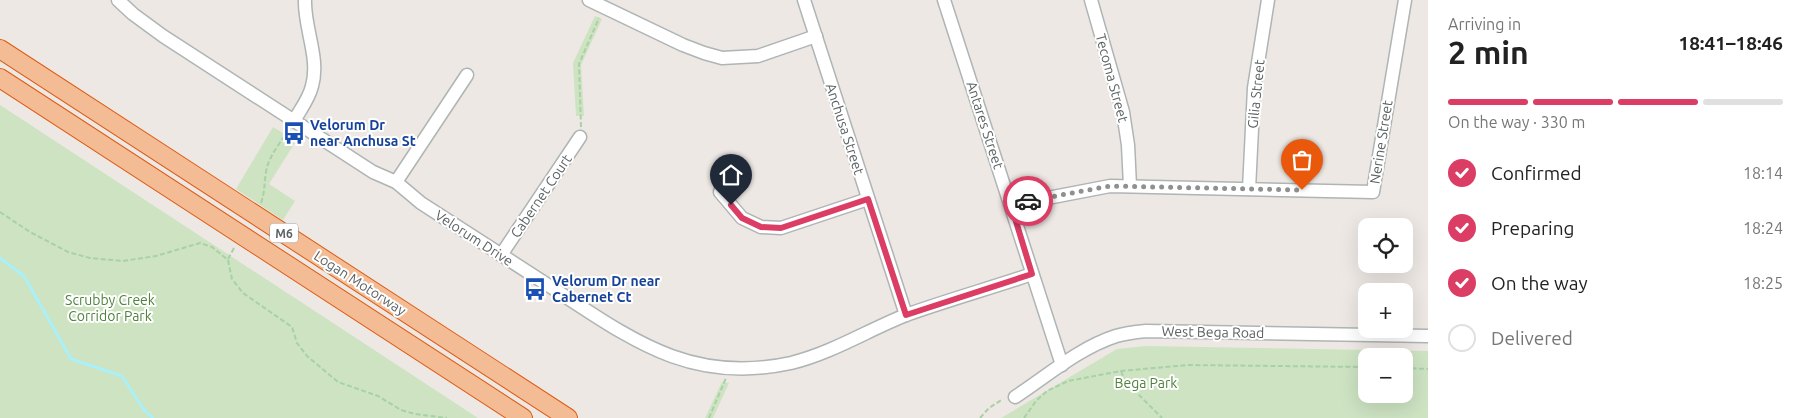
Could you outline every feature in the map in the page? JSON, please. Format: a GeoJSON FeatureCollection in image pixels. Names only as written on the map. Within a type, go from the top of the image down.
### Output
{"type":"FeatureCollection","features":[{"type":"Feature","properties":{"kind":"highway","name":"Logan Motorway"},"geometry":{"type":"LineString","coordinates":[[0,49],[568,418]]}},
{"type":"Feature","properties":{"kind":"highway","name":"Logan Motorway"},"geometry":{"type":"LineString","coordinates":[[0,78],[523,418]]}},
{"type":"Feature","properties":{"kind":"street","name":"Velorum Drive"},"geometry":{"type":"LineString","coordinates":[[118,0],[133,14],[163,36],[373,172],[396,182],[420,203],[630,338],[678,359],[728,368],[745,368],[775,366],[810,358],[906,315],[1032,274]]}},
{"type":"Feature","properties":{"kind":"street"},"geometry":{"type":"LineString","coordinates":[[294,121],[313,85],[314,62],[305,0]]}},
{"type":"Feature","properties":{"kind":"street"},"geometry":{"type":"LineString","coordinates":[[589,0],[683,45],[722,58],[758,56],[816,36]]}},
{"type":"Feature","properties":{"kind":"street","name":"Anchusa Street"},"geometry":{"type":"LineString","coordinates":[[804,0],[906,315]]}},
{"type":"Feature","properties":{"kind":"street","name":"Antares Street"},"geometry":{"type":"LineString","coordinates":[[944,0],[1062,365]]}},
{"type":"Feature","properties":{"kind":"street","name":"Tecoma Street"},"geometry":{"type":"LineString","coordinates":[[1090,0],[1123,112],[1128,145],[1130,186]]}},
{"type":"Feature","properties":{"kind":"street","name":"Gilia Street"},"geometry":{"type":"LineString","coordinates":[[1249,189],[1254,88],[1268,0]]}},
{"type":"Feature","properties":{"kind":"street","name":"Nerine Street"},"geometry":{"type":"LineString","coordinates":[[1011,205],[1097,188],[1130,186],[1373,192],[1405,0]]}},
{"type":"Feature","properties":{"kind":"street"},"geometry":{"type":"LineString","coordinates":[[396,182],[467,75]]}},
{"type":"Feature","properties":{"kind":"street","name":"Cabernet Court"},"geometry":{"type":"LineString","coordinates":[[501,255],[580,137]]}},
{"type":"Feature","properties":{"kind":"street"},"geometry":{"type":"LineString","coordinates":[[720,192],[742,218],[761,227],[774,228],[781,228],[868,199]]}},
{"type":"Feature","properties":{"kind":"street","name":"West Bega Road"},"geometry":{"type":"LineString","coordinates":[[1015,397],[1085,351],[1115,336],[1146,331],[1428,336]]}},
{"type":"Feature","properties":{"kind":"path"},"geometry":{"type":"LineString","coordinates":[[580,137],[579,64],[604,7]]}},
{"type":"Feature","properties":{"kind":"path"},"geometry":{"type":"LineString","coordinates":[[261,205],[265,192],[266,170],[294,121]]}},
{"type":"Feature","properties":{"kind":"path"},"geometry":{"type":"LineString","coordinates":[[0,212],[30,232],[68,252],[90,258],[123,261],[156,256],[200,243],[212,247],[228,260]]}},
{"type":"Feature","properties":{"kind":"path"},"geometry":{"type":"LineString","coordinates":[[234,248],[228,260],[232,279],[243,293],[292,327],[297,343],[307,356],[338,382],[378,396],[401,410],[414,414],[427,414],[447,418]]}},
{"type":"Feature","properties":{"kind":"path"},"geometry":{"type":"LineString","coordinates":[[1024,418],[1036,401],[1047,391],[1068,381],[1121,371],[1188,364],[1358,367]]}},
{"type":"Feature","properties":{"kind":"path"},"geometry":{"type":"LineString","coordinates":[[709,418],[726,381],[728,368]]}},
{"type":"Feature","properties":{"kind":"path"},"geometry":{"type":"LineString","coordinates":[[1413,368],[1428,369]]}},
{"type":"Feature","properties":{"kind":"path"},"geometry":{"type":"LineString","coordinates":[[1121,371],[1125,381],[1162,418]]}},
{"type":"Feature","properties":{"kind":"path"},"geometry":{"type":"LineString","coordinates":[[980,418],[999,400],[1009,396],[1015,397]]}},
{"type":"Feature","properties":{"kind":"green space"},"geometry":{"type":"Polygon","coordinates":[[[595,16],[602,19],[581,65],[584,116],[576,116],[573,63],[595,16]]]}},
{"type":"Feature","properties":{"kind":"green space","name":"Scrubby Creek Corridor Park"},"geometry":{"type":"Polygon","coordinates":[[[0,105],[478,418],[0,418],[0,105]]]}},
{"type":"Feature","properties":{"kind":"green space"},"geometry":{"type":"Polygon","coordinates":[[[273,127],[296,141],[269,184],[295,201],[283,220],[236,189],[273,127]]]}},
{"type":"Feature","properties":{"kind":"green space","name":"Bega Park"},"geometry":{"type":"Polygon","coordinates":[[[1146,346],[1358,350],[1358,403],[1413,403],[1413,351],[1428,351],[1428,418],[1001,418],[1117,349],[1146,346]]]}},
{"type":"Feature","properties":{"kind":"green space"},"geometry":{"type":"Polygon","coordinates":[[[722,382],[729,383],[713,418],[705,418],[722,382]]]}},
{"type":"Feature","properties":{"kind":"waterway"},"geometry":{"type":"LineString","coordinates":[[0,258],[24,276],[71,359],[122,376],[144,410],[153,418]]}},
{"type":"Feature","properties":{"kind":"way so far"},"geometry":{"type":"LineString","coordinates":[[1028,201],[1110,186],[1302,190]]}},
{"type":"Feature","properties":{"kind":"place","name":"Velorum Dr near Anchusa St"},"geometry":{"type":"Point","coordinates":[294,133]}},
{"type":"Feature","properties":{"kind":"place","name":"Velorum Dr near Cabernet Ct"},"geometry":{"type":"Point","coordinates":[535,289]}},
{"type":"Feature","properties":{"kind":"route"},"geometry":{"type":"LineString","coordinates":[[731,205],[742,218],[761,227],[781,228],[868,199],[906,315],[1032,274],[1011,205],[1028,201]]}}]}
